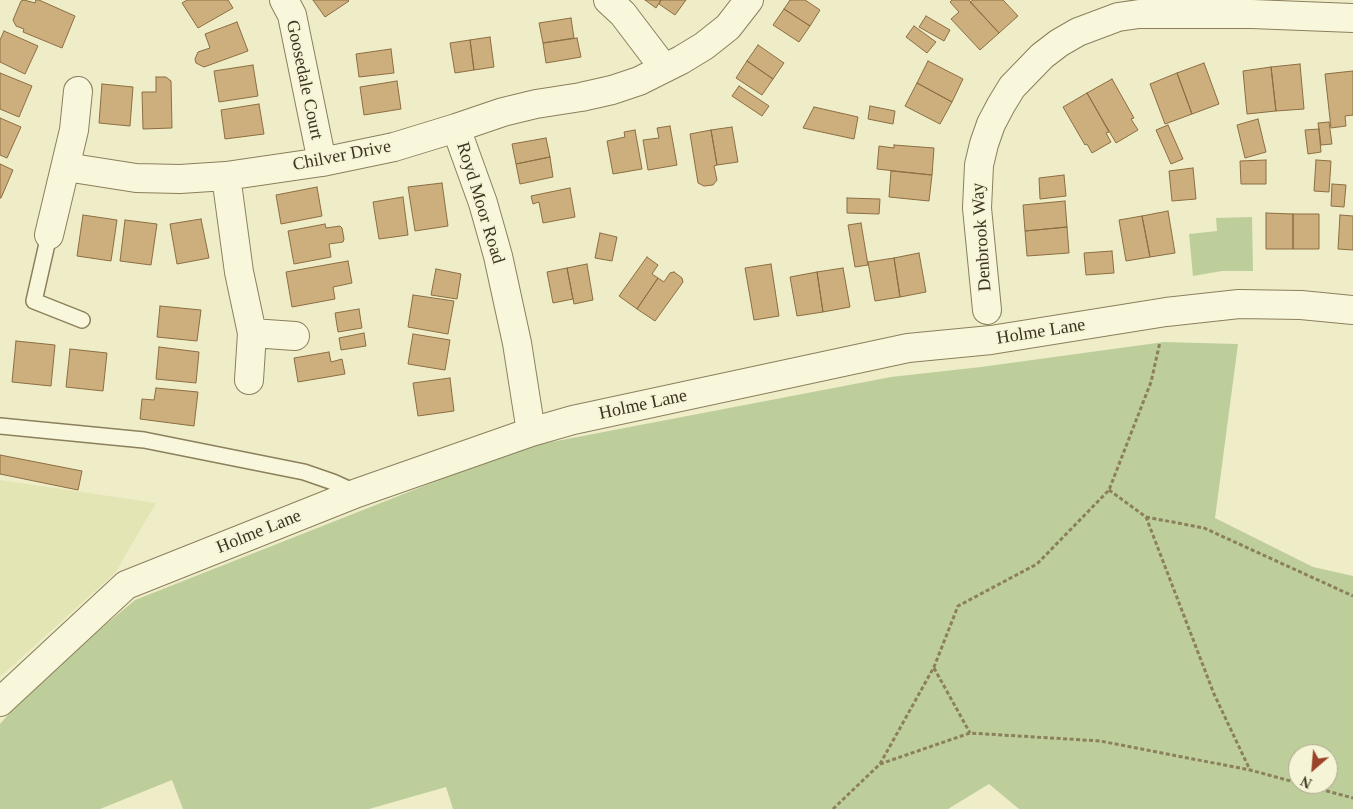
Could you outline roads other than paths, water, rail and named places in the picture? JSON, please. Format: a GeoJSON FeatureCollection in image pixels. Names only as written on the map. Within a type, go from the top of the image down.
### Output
{"type":"FeatureCollection","features":[{"type":"Feature","properties":{"kind":"street","name":"Goosedale Court"},"geometry":{"type":"LineString","coordinates":[[284,0],[292,15],[322,162]]}},
{"type":"Feature","properties":{"kind":"street"},"geometry":{"type":"LineString","coordinates":[[608,0],[623,14],[664,68]]}},
{"type":"Feature","properties":{"kind":"street","name":"Royd Moor Road"},"geometry":{"type":"LineString","coordinates":[[531,432],[517,343],[498,256],[483,203],[456,128],[503,112],[612,90],[639,81],[704,46],[728,27],[749,0]]}},
{"type":"Feature","properties":{"kind":"street","name":"Denbrook Way"},"geometry":{"type":"LineString","coordinates":[[987,310],[977,208],[979,165],[991,124],[1001,105],[1026,71],[1042,56],[1078,32],[1118,18],[1160,12],[1252,7],[1353,18]]}},
{"type":"Feature","properties":{"kind":"street"},"geometry":{"type":"LineString","coordinates":[[50,235],[74,130],[78,90]]}},
{"type":"Feature","properties":{"kind":"street","name":"Chilver Drive"},"geometry":{"type":"LineString","coordinates":[[66,168],[136,178],[180,179],[226,176],[322,162],[394,147],[456,128]]}},
{"type":"Feature","properties":{"kind":"street"},"geometry":{"type":"LineString","coordinates":[[226,176],[239,272],[252,333],[249,380]]}},
{"type":"Feature","properties":{"kind":"street","name":"Holme Lane"},"geometry":{"type":"LineString","coordinates":[[0,702],[126,584],[357,493],[531,432],[573,420],[908,348],[991,340],[1166,312],[1239,304],[1301,305],[1353,310]]}},
{"type":"Feature","properties":{"kind":"street"},"geometry":{"type":"LineString","coordinates":[[252,333],[295,336]]}},
{"type":"Feature","properties":{"kind":"lane"},"geometry":{"type":"LineString","coordinates":[[50,235],[34,301],[82,320]]}},
{"type":"Feature","properties":{"kind":"lane"},"geometry":{"type":"LineString","coordinates":[[0,426],[144,440],[304,472],[357,493]]}}]}
